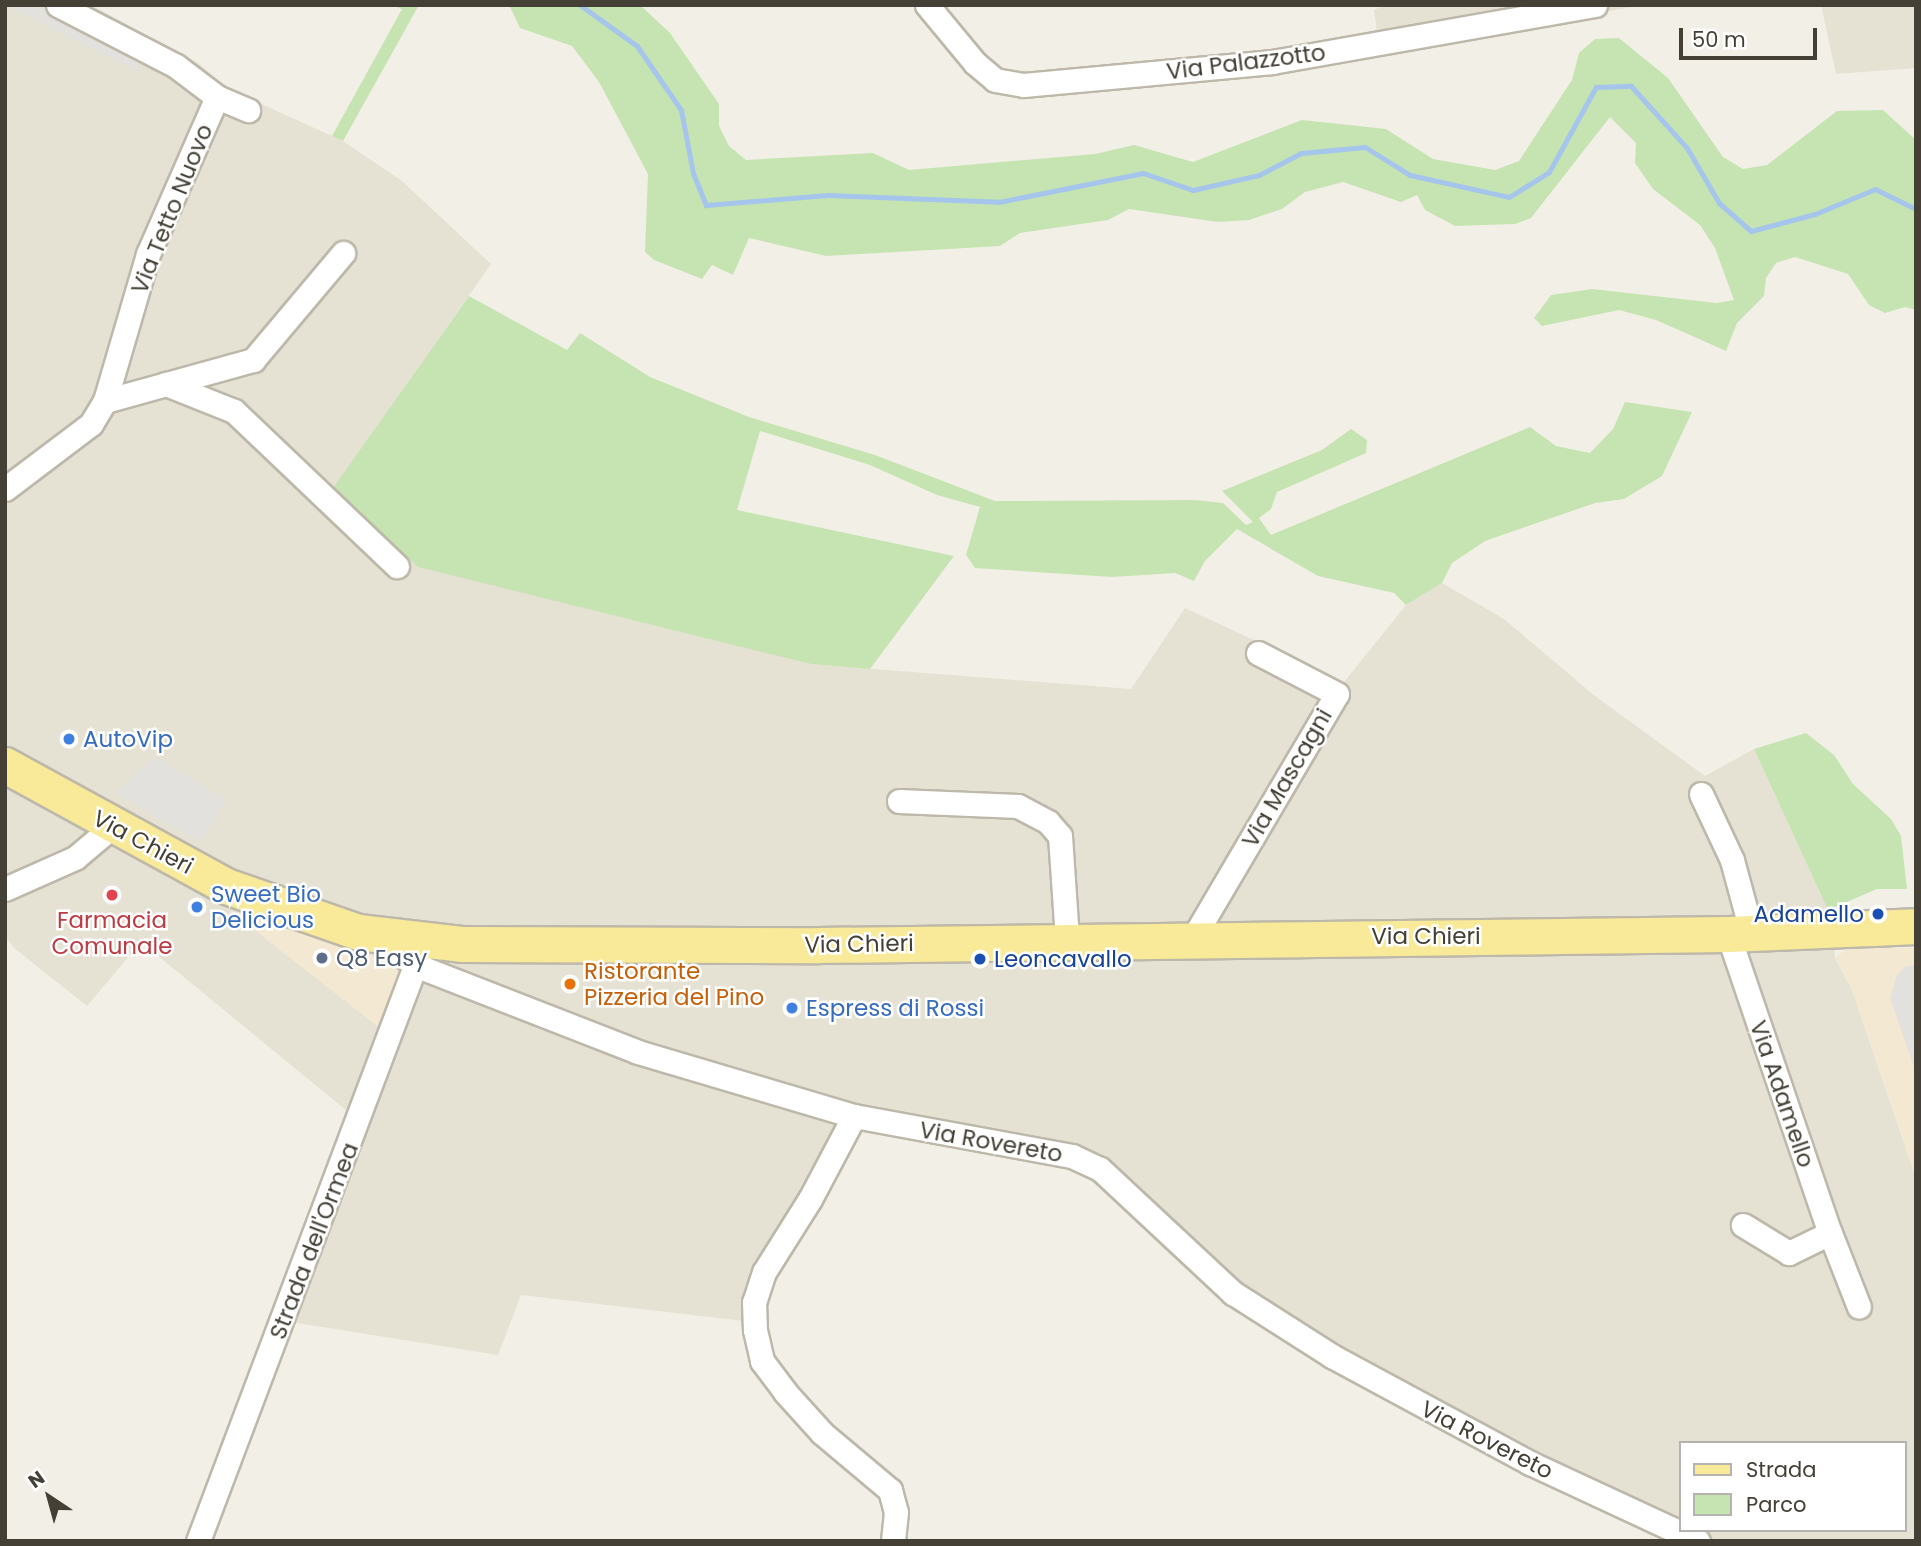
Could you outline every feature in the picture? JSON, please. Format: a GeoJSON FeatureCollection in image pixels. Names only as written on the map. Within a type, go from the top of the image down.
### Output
{"type":"FeatureCollection","features":[{"type":"Feature","properties":{"kind":"main road","name":"Via Chieri"},"geometry":{"type":"LineString","coordinates":[[5,765],[226,886],[376,934],[420,953],[506,946],[1067,939],[1738,941],[1805,933],[1916,926]]}},
{"type":"Feature","properties":{"kind":"main road","name":"Via Chieri"},"geometry":{"type":"LineString","coordinates":[[1805,933],[1845,940],[1916,939]]}},
{"type":"Feature","properties":{"kind":"street","name":"Via Tetto Nuovo"},"geometry":{"type":"LineString","coordinates":[[58,5],[176,66],[217,97],[248,110]]}},
{"type":"Feature","properties":{"kind":"street","name":"Via Palazzotto"},"geometry":{"type":"LineString","coordinates":[[928,5],[975,63],[995,79],[1024,85],[1272,62],[1595,5]]}},
{"type":"Feature","properties":{"kind":"street","name":"Via Tetto Nuovo"},"geometry":{"type":"LineString","coordinates":[[5,489],[91,424],[104,401],[148,254],[217,97]]}},
{"type":"Feature","properties":{"kind":"street"},"geometry":{"type":"LineString","coordinates":[[104,401],[253,360],[343,253]]}},
{"type":"Feature","properties":{"kind":"street"},"geometry":{"type":"LineString","coordinates":[[166,384],[234,411],[397,566]]}},
{"type":"Feature","properties":{"kind":"street","name":"Via Mascagni"},"geometry":{"type":"LineString","coordinates":[[1193,938],[1336,694],[1258,653]]}},
{"type":"Feature","properties":{"kind":"street"},"geometry":{"type":"LineString","coordinates":[[1701,794],[1732,860],[1738,941]]}},
{"type":"Feature","properties":{"kind":"street"},"geometry":{"type":"LineString","coordinates":[[899,801],[1018,806],[1048,822],[1060,836],[1067,939]]}},
{"type":"Feature","properties":{"kind":"street"},"geometry":{"type":"LineString","coordinates":[[5,889],[75,858],[113,826]]}},
{"type":"Feature","properties":{"kind":"street","name":"Via Adamello"},"geometry":{"type":"LineString","coordinates":[[1738,941],[1726,971],[1740,1019]]}},
{"type":"Feature","properties":{"kind":"street","name":"Via Adamello"},"geometry":{"type":"LineString","coordinates":[[1738,941],[1830,1233],[1859,1307]]}},
{"type":"Feature","properties":{"kind":"street","name":"Via Rovereto"},"geometry":{"type":"LineString","coordinates":[[420,953],[638,1052],[854,1116],[1037,1147],[1100,1169],[1233,1293],[1332,1356],[1530,1463],[1698,1541]]}},
{"type":"Feature","properties":{"kind":"street","name":"Strada dell'Ormea"},"geometry":{"type":"LineString","coordinates":[[198,1541],[354,1136],[420,953]]}},
{"type":"Feature","properties":{"kind":"street"},"geometry":{"type":"LineString","coordinates":[[854,1116],[810,1199],[764,1272],[754,1302],[755,1330],[762,1361],[785,1392],[822,1433],[890,1490],[896,1512],[893,1541]]}},
{"type":"Feature","properties":{"kind":"street"},"geometry":{"type":"LineString","coordinates":[[1743,1225],[1789,1253],[1830,1233]]}},
{"type":"Feature","properties":{"kind":"shaded area"},"geometry":{"type":"Polygon","coordinates":[[[5,5],[91,5],[197,62],[226,88],[343,141],[402,181],[491,264],[334,488],[811,664],[1131,689],[1185,608],[1344,682],[1406,605],[1442,583],[1504,619],[1595,696],[1705,776],[1754,749],[1831,916],[1835,958],[1852,990],[1916,1178],[1916,1541],[1676,1541],[1430,1424],[1275,1331],[1102,1185],[1064,1161],[863,1125],[855,1130],[767,1287],[761,1323],[521,1295],[498,1355],[278,1320],[352,1115],[141,942],[87,1006],[14,948],[5,936],[5,5]]]}},
{"type":"Feature","properties":{"kind":"shaded area"},"geometry":{"type":"Polygon","coordinates":[[[37,5],[142,58],[136,71],[7,6],[37,5]]]}},
{"type":"Feature","properties":{"kind":"shaded area"},"geometry":{"type":"Polygon","coordinates":[[[1385,5],[1641,5],[1380,54],[1374,10],[1385,5]]]}},
{"type":"Feature","properties":{"kind":"shaded area"},"geometry":{"type":"Polygon","coordinates":[[[1821,5],[1916,5],[1916,68],[1836,74],[1821,5]]]}},
{"type":"Feature","properties":{"kind":"shaded area"},"geometry":{"type":"Polygon","coordinates":[[[155,757],[226,800],[200,842],[116,793],[155,757]]]}},
{"type":"Feature","properties":{"kind":"shaded area"},"geometry":{"type":"Polygon","coordinates":[[[258,918],[404,966],[381,1029],[253,929],[258,918]]]}},
{"type":"Feature","properties":{"kind":"shaded area"},"geometry":{"type":"Polygon","coordinates":[[[1849,947],[1916,948],[1916,1178],[1852,990],[1835,958],[1849,947]]]}},
{"type":"Feature","properties":{"kind":"shaded area"},"geometry":{"type":"Polygon","coordinates":[[[1906,966],[1916,966],[1916,1073],[1890,998],[1897,975],[1906,966]]]}},
{"type":"Feature","properties":{"kind":"green space"},"geometry":{"type":"Polygon","coordinates":[[[392,5],[419,5],[343,141],[332,136],[402,9],[392,5]]]}},
{"type":"Feature","properties":{"kind":"green space"},"geometry":{"type":"Polygon","coordinates":[[[509,5],[640,5],[670,33],[719,104],[719,126],[729,146],[746,160],[873,153],[909,170],[1095,154],[1134,145],[1193,162],[1302,120],[1386,129],[1433,159],[1495,170],[1519,161],[1572,80],[1579,53],[1595,39],[1619,38],[1668,78],[1723,157],[1743,169],[1767,165],[1837,111],[1883,110],[1916,140],[1916,310],[1905,307],[1885,313],[1869,305],[1848,274],[1795,257],[1776,263],[1766,278],[1764,296],[1737,323],[1726,351],[1656,320],[1619,310],[1542,326],[1534,318],[1551,295],[1592,289],[1717,303],[1734,300],[1715,248],[1700,225],[1653,189],[1635,163],[1636,143],[1610,117],[1531,218],[1515,224],[1455,226],[1425,210],[1417,195],[1401,202],[1343,182],[1305,192],[1282,209],[1249,220],[1218,222],[1129,209],[1108,220],[1020,233],[1000,246],[826,256],[749,238],[733,275],[712,265],[702,279],[654,260],[645,252],[648,174],[599,82],[572,46],[520,28],[509,5]]]}},
{"type":"Feature","properties":{"kind":"green space"},"geometry":{"type":"Polygon","coordinates":[[[469,296],[567,350],[580,333],[650,377],[749,417],[875,455],[995,501],[1195,500],[1223,503],[1246,525],[1253,522],[1222,491],[1322,450],[1351,429],[1367,440],[1366,453],[1277,492],[1271,509],[1259,518],[1271,535],[1530,427],[1556,446],[1590,453],[1613,429],[1625,402],[1692,412],[1662,476],[1624,499],[1595,503],[1485,541],[1452,563],[1442,583],[1406,605],[1394,593],[1318,576],[1237,529],[1205,561],[1194,581],[1175,573],[1112,577],[975,568],[966,555],[980,507],[937,495],[870,465],[760,431],[737,510],[954,556],[870,669],[811,664],[418,567],[333,488],[469,296]]]}},
{"type":"Feature","properties":{"kind":"green space"},"geometry":{"type":"Polygon","coordinates":[[[1806,733],[1834,755],[1853,784],[1891,819],[1901,836],[1907,889],[1877,889],[1828,910],[1754,749],[1806,733]]]}},
{"type":"Feature","properties":{"kind":"waterway"},"geometry":{"type":"LineString","coordinates":[[580,5],[637,46],[681,110],[693,173],[706,205],[828,195],[999,202],[1143,173],[1193,190],[1259,175],[1301,153],[1365,147],[1410,175],[1509,197],[1549,172],[1596,87],[1631,86],[1687,148],[1719,203],[1751,231],[1815,214],[1875,189],[1916,209]]}},
{"type":"Feature","properties":{"kind":"place","name":"AutoVip"},"geometry":{"type":"Point","coordinates":[69,739]}},
{"type":"Feature","properties":{"kind":"place","name":"Farmacia Comunale"},"geometry":{"type":"Point","coordinates":[112,895]}},
{"type":"Feature","properties":{"kind":"place","name":"Sweet Bio Delicious"},"geometry":{"type":"Point","coordinates":[197,907]}},
{"type":"Feature","properties":{"kind":"place","name":"Adamello"},"geometry":{"type":"Point","coordinates":[1878,914]}},
{"type":"Feature","properties":{"kind":"place","name":"Q8 Easy"},"geometry":{"type":"Point","coordinates":[322,958]}},
{"type":"Feature","properties":{"kind":"place","name":"Leoncavallo"},"geometry":{"type":"Point","coordinates":[980,959]}},
{"type":"Feature","properties":{"kind":"place","name":"Ristorante Pizzeria del Pino"},"geometry":{"type":"Point","coordinates":[570,984]}},
{"type":"Feature","properties":{"kind":"place","name":"Espress di Rossi"},"geometry":{"type":"Point","coordinates":[792,1008]}}]}
